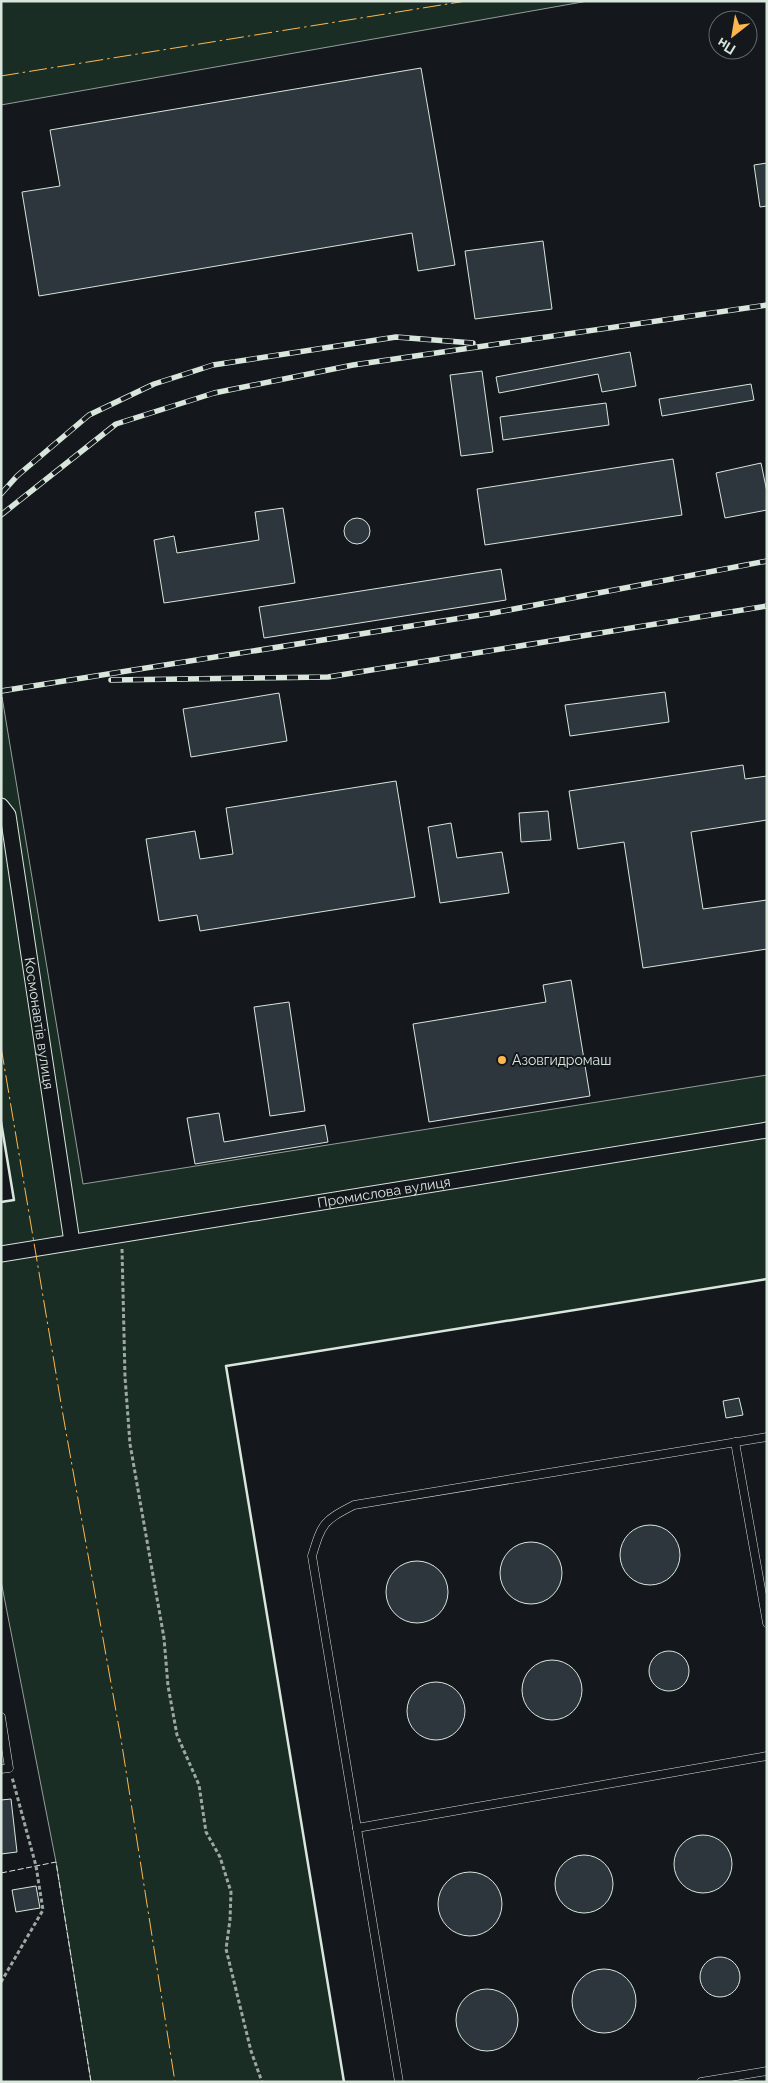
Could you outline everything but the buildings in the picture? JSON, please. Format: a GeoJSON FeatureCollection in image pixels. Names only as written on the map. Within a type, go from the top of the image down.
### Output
{"type":"FeatureCollection","features":[{"type":"Feature","properties":{"kind":"street","name":"Космонавтів вулиця"},"geometry":{"type":"LineString","coordinates":[[1,806],[8,815],[72,1242]]}},
{"type":"Feature","properties":{"kind":"street","name":"Промислова вулиця"},"geometry":{"type":"LineString","coordinates":[[1,1254],[767,1130]]}},
{"type":"Feature","properties":{"kind":"lane"},"geometry":{"type":"LineString","coordinates":[[399,2082],[312,1556],[319,1534],[329,1518],[354,1505],[767,1437]]}},
{"type":"Feature","properties":{"kind":"lane"},"geometry":{"type":"LineString","coordinates":[[736,1442],[767,1623]]}},
{"type":"Feature","properties":{"kind":"lane"},"geometry":{"type":"LineString","coordinates":[[1,1717],[5,1768]]}},
{"type":"Feature","properties":{"kind":"lane"},"geometry":{"type":"LineString","coordinates":[[357,1828],[767,1756]]}},
{"type":"Feature","properties":{"kind":"lane"},"geometry":{"type":"LineString","coordinates":[[701,2082],[767,2071]]}},
{"type":"Feature","properties":{"kind":"path"},"geometry":{"type":"LineString","coordinates":[[122,1234],[122,1319],[130,1444],[164,1638],[168,1686],[178,1734],[199,1786],[206,1832],[220,1857],[231,1892],[226,1949],[251,2051],[262,2082]]}},
{"type":"Feature","properties":{"kind":"path"},"geometry":{"type":"LineString","coordinates":[[1,1982],[43,1910],[36,1866],[5,1768]]}},
{"type":"Feature","properties":{"kind":"green space"},"geometry":{"type":"Polygon","coordinates":[[[1,1],[588,1],[1,105],[1,1]]]}},
{"type":"Feature","properties":{"kind":"green space"},"geometry":{"type":"Polygon","coordinates":[[[2,697],[83,1184],[767,1075],[767,1279],[226,1366],[344,2082],[91,2082],[56,1862],[1,1581],[1,1202],[14,1200],[1,1122],[2,697]]]}},
{"type":"Feature","properties":{"kind":"railway"},"geometry":{"type":"LineString","coordinates":[[1,515],[116,424],[214,393],[353,365],[767,305]]}},
{"type":"Feature","properties":{"kind":"railway"},"geometry":{"type":"LineString","coordinates":[[1,494],[17,476],[89,415],[154,384],[213,365],[396,337],[473,343]]}},
{"type":"Feature","properties":{"kind":"railway"},"geometry":{"type":"LineString","coordinates":[[1,691],[493,613],[767,561]]}},
{"type":"Feature","properties":{"kind":"railway"},"geometry":{"type":"LineString","coordinates":[[111,680],[328,677],[767,606]]}},
{"type":"Feature","properties":{"kind":"fence"},"geometry":{"type":"LineString","coordinates":[[1,1873],[56,1862],[91,2082]]}},
{"type":"Feature","properties":{"kind":"wall"},"geometry":{"type":"LineString","coordinates":[[1,1122],[14,1200],[1,1202]]}},
{"type":"Feature","properties":{"kind":"wall"},"geometry":{"type":"LineString","coordinates":[[344,2082],[226,1366],[767,1279]]}},
{"type":"Feature","properties":{"kind":"power"},"geometry":{"type":"LineString","coordinates":[[1,76],[466,1]]}},
{"type":"Feature","properties":{"kind":"power"},"geometry":{"type":"LineString","coordinates":[[1,1047],[63,1415],[121,1739],[175,2082]]}},
{"type":"Feature","properties":{"kind":"place","name":"Азовгидромаш"},"geometry":{"type":"Point","coordinates":[502,1060]}}]}
